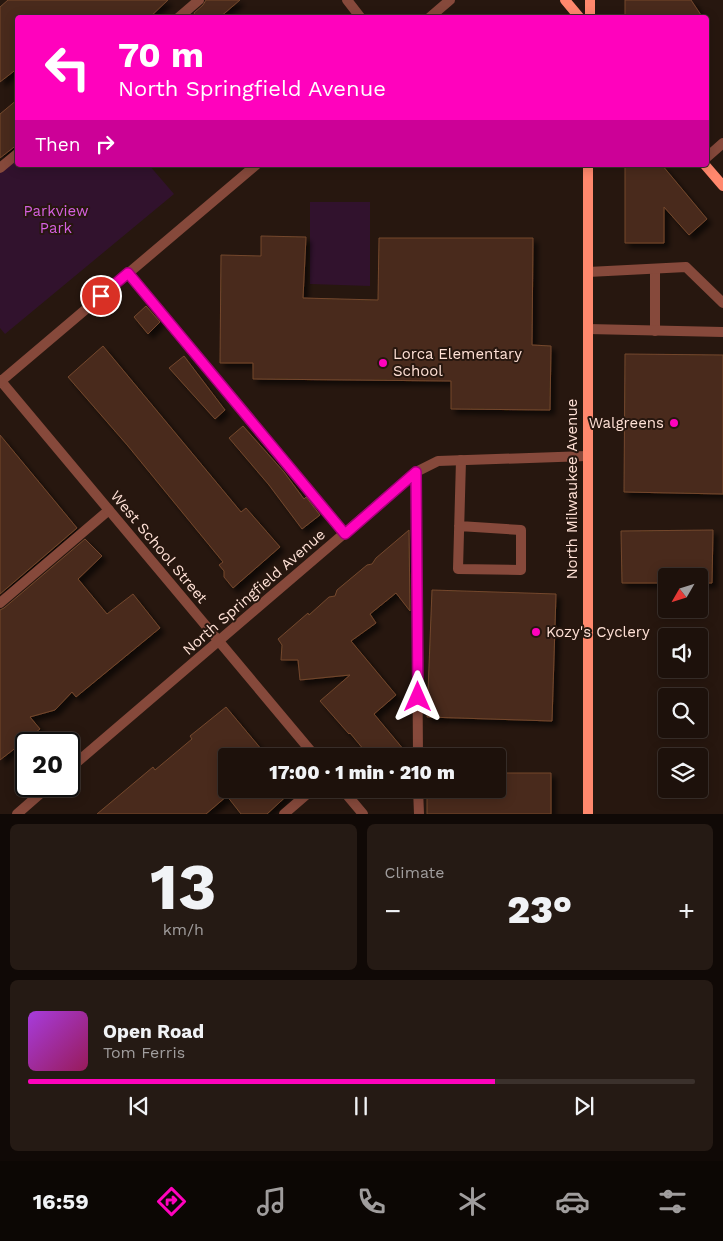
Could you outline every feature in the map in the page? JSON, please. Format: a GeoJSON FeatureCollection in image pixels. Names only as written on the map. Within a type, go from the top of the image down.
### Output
{"type":"FeatureCollection","features":[{"type":"Feature","properties":{"kind":"main road"},"geometry":{"type":"LineString","coordinates":[[565,0],[578,15]]}},
{"type":"Feature","properties":{"kind":"main road"},"geometry":{"type":"LineString","coordinates":[[590,0],[590,15]]}},
{"type":"Feature","properties":{"kind":"main road","name":"North Milwaukee Avenue"},"geometry":{"type":"LineString","coordinates":[[588,167],[588,814]]}},
{"type":"Feature","properties":{"kind":"main road"},"geometry":{"type":"LineString","coordinates":[[707,167],[723,186]]}},
{"type":"Feature","properties":{"kind":"street"},"geometry":{"type":"LineString","coordinates":[[182,15],[199,0]]}},
{"type":"Feature","properties":{"kind":"street"},"geometry":{"type":"LineString","coordinates":[[347,0],[359,15]]}},
{"type":"Feature","properties":{"kind":"street"},"geometry":{"type":"LineString","coordinates":[[432,15],[450,0]]}},
{"type":"Feature","properties":{"kind":"street"},"geometry":{"type":"LineString","coordinates":[[709,155],[723,143]]}},
{"type":"Feature","properties":{"kind":"street"},"geometry":{"type":"LineString","coordinates":[[0,168],[15,156]]}},
{"type":"Feature","properties":{"kind":"street"},"geometry":{"type":"LineString","coordinates":[[0,381],[254,167]]}},
{"type":"Feature","properties":{"kind":"street"},"geometry":{"type":"LineString","coordinates":[[588,272],[686,267],[723,303]]}},
{"type":"Feature","properties":{"kind":"street"},"geometry":{"type":"LineString","coordinates":[[654,269],[655,331]]}},
{"type":"Feature","properties":{"kind":"street"},"geometry":{"type":"LineString","coordinates":[[128,273],[345,534]]}},
{"type":"Feature","properties":{"kind":"street"},"geometry":{"type":"LineString","coordinates":[[588,329],[723,332]]}},
{"type":"Feature","properties":{"kind":"street","name":"West School Street"},"geometry":{"type":"LineString","coordinates":[[0,381],[308,748]]}},
{"type":"Feature","properties":{"kind":"street","name":"North Springfield Avenue"},"geometry":{"type":"LineString","coordinates":[[80,760],[416,472],[438,461],[587,456]]}},
{"type":"Feature","properties":{"kind":"street"},"geometry":{"type":"LineString","coordinates":[[459,526],[522,530],[521,570],[458,569],[459,526],[461,460]]}},
{"type":"Feature","properties":{"kind":"street"},"geometry":{"type":"LineString","coordinates":[[416,472],[418,748]]}},
{"type":"Feature","properties":{"kind":"street"},"geometry":{"type":"LineString","coordinates":[[0,603],[108,510]]}},
{"type":"Feature","properties":{"kind":"street"},"geometry":{"type":"LineString","coordinates":[[17,814],[36,797]]}},
{"type":"Feature","properties":{"kind":"street"},"geometry":{"type":"LineString","coordinates":[[284,814],[303,798]]}},
{"type":"Feature","properties":{"kind":"street"},"geometry":{"type":"LineString","coordinates":[[349,798],[362,814]]}},
{"type":"Feature","properties":{"kind":"street"},"geometry":{"type":"LineString","coordinates":[[418,798],[418,814]]}},
{"type":"Feature","properties":{"kind":"green space","name":"Parkview Park"},"geometry":{"type":"Polygon","coordinates":[[[15,157],[15,167],[151,167],[174,194],[5,334],[0,328],[0,170],[15,157]]]}},
{"type":"Feature","properties":{"kind":"green space"},"geometry":{"type":"Polygon","coordinates":[[[310,202],[370,202],[370,286],[310,284],[310,202]]]}},
{"type":"Feature","properties":{"kind":"building"},"geometry":{"type":"Polygon","coordinates":[[[8,0],[168,0],[152,15],[15,15],[15,70],[0,82],[0,7],[8,0]]]}},
{"type":"Feature","properties":{"kind":"building"},"geometry":{"type":"Polygon","coordinates":[[[206,0],[240,0],[222,15],[195,15],[194,13],[206,0]]]}},
{"type":"Feature","properties":{"kind":"building"},"geometry":{"type":"Polygon","coordinates":[[[625,0],[691,0],[701,15],[625,15],[625,0]]]}},
{"type":"Feature","properties":{"kind":"building"},"geometry":{"type":"Polygon","coordinates":[[[15,102],[15,146],[0,158],[0,114],[15,102]]]}},
{"type":"Feature","properties":{"kind":"building"},"geometry":{"type":"Polygon","coordinates":[[[625,167],[664,167],[707,219],[689,235],[664,207],[664,243],[625,243],[625,167]]]}},
{"type":"Feature","properties":{"kind":"building","name":"Lorca Elementary School"},"geometry":{"type":"Polygon","coordinates":[[[261,236],[306,237],[303,298],[378,300],[379,238],[533,238],[532,345],[551,346],[550,410],[451,409],[451,381],[253,379],[253,363],[220,363],[221,255],[261,256],[261,236]]]}},
{"type":"Feature","properties":{"kind":"building"},"geometry":{"type":"Polygon","coordinates":[[[146,306],[160,322],[148,334],[134,317],[146,306]]]}},
{"type":"Feature","properties":{"kind":"building"},"geometry":{"type":"Polygon","coordinates":[[[103,346],[241,512],[246,508],[280,547],[233,588],[224,577],[224,571],[219,565],[223,562],[128,446],[68,377],[103,346]]]}},
{"type":"Feature","properties":{"kind":"building","name":"Walgreens"},"geometry":{"type":"Polygon","coordinates":[[[625,354],[723,355],[723,494],[624,492],[625,354]]]}},
{"type":"Feature","properties":{"kind":"building"},"geometry":{"type":"Polygon","coordinates":[[[184,356],[225,410],[215,419],[169,368],[184,356]]]}},
{"type":"Feature","properties":{"kind":"building"},"geometry":{"type":"Polygon","coordinates":[[[243,426],[284,472],[304,499],[306,497],[320,515],[302,529],[269,485],[229,438],[243,426]]]}},
{"type":"Feature","properties":{"kind":"building"},"geometry":{"type":"Polygon","coordinates":[[[0,435],[77,528],[0,594],[0,435]]]}},
{"type":"Feature","properties":{"kind":"building"},"geometry":{"type":"Polygon","coordinates":[[[409,530],[410,611],[396,593],[370,614],[376,623],[351,641],[396,695],[374,714],[402,748],[362,748],[320,701],[350,675],[300,680],[298,660],[281,660],[282,645],[278,639],[329,597],[335,596],[337,590],[367,565],[372,564],[376,558],[409,530]]]}},
{"type":"Feature","properties":{"kind":"building"},"geometry":{"type":"Polygon","coordinates":[[[713,530],[712,583],[708,583],[708,568],[658,568],[658,583],[622,583],[621,531],[713,530]]]}},
{"type":"Feature","properties":{"kind":"building"},"geometry":{"type":"Polygon","coordinates":[[[85,539],[102,556],[78,579],[107,614],[133,594],[160,628],[76,697],[72,692],[55,710],[30,717],[40,729],[36,732],[15,732],[15,748],[0,760],[0,610],[85,539]]]}},
{"type":"Feature","properties":{"kind":"building"},"geometry":{"type":"Polygon","coordinates":[[[432,590],[556,594],[552,721],[427,717],[432,590]]]}},
{"type":"Feature","properties":{"kind":"building"},"geometry":{"type":"Polygon","coordinates":[[[226,707],[260,748],[218,748],[218,798],[225,798],[206,814],[97,814],[153,767],[155,770],[192,739],[190,736],[226,707]]]}},
{"type":"Feature","properties":{"kind":"building"},"geometry":{"type":"Polygon","coordinates":[[[506,773],[551,773],[551,814],[427,814],[427,798],[506,798],[506,773]]]}},
{"type":"Feature","properties":{"kind":"building"},"geometry":{"type":"Polygon","coordinates":[[[229,798],[284,798],[267,814],[241,814],[229,798]]]}},
{"type":"Feature","properties":{"kind":"place","name":"Lorca Elementary School"},"geometry":{"type":"Point","coordinates":[383,363]}},
{"type":"Feature","properties":{"kind":"place","name":"Walgreens"},"geometry":{"type":"Point","coordinates":[674,423]}},
{"type":"Feature","properties":{"kind":"place","name":"Kozy's Cyclery"},"geometry":{"type":"Point","coordinates":[536,632]}},
{"type":"Feature","properties":{"kind":"route"},"geometry":{"type":"LineString","coordinates":[[101,296],[128,273],[345,534],[416,472],[418,697]]}}]}
